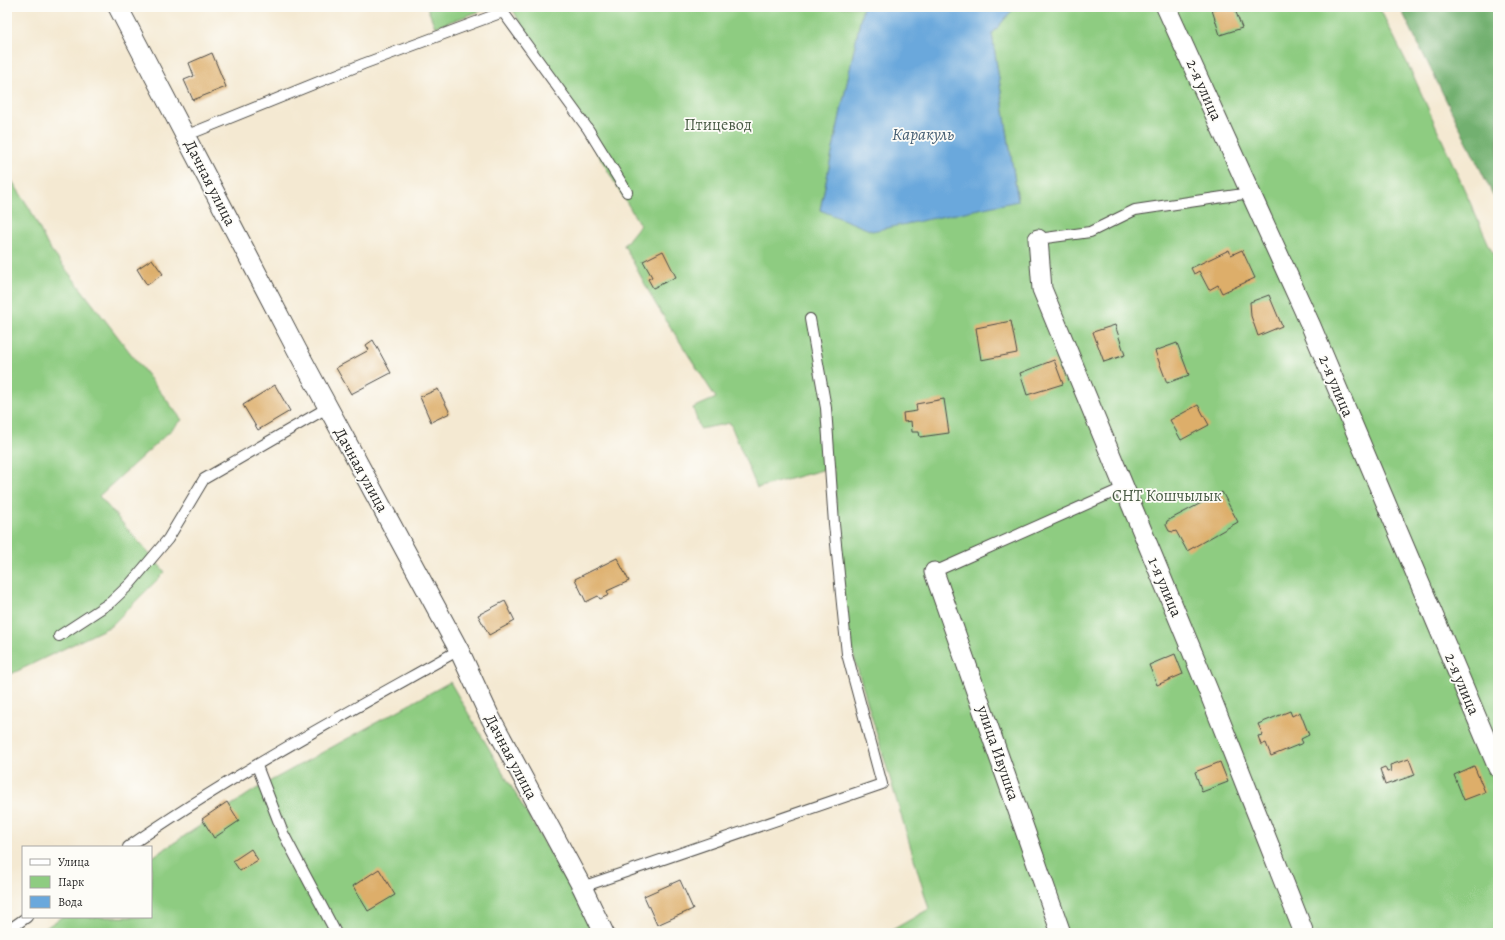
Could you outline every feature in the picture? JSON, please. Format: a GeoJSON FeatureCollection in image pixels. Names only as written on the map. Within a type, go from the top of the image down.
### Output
{"type":"FeatureCollection","features":[{"type":"Feature","properties":{"kind":"street","name":"Дачная улица"},"geometry":{"type":"LineString","coordinates":[[118,7],[327,408],[459,650],[488,715],[582,887],[604,933]]}},
{"type":"Feature","properties":{"kind":"street","name":"2-я улица"},"geometry":{"type":"LineString","coordinates":[[1166,7],[1311,326],[1498,768]]}},
{"type":"Feature","properties":{"kind":"street","name":"1-я улица"},"geometry":{"type":"LineString","coordinates":[[1038,239],[1042,289],[1123,488],[1208,690],[1304,933]]}},
{"type":"Feature","properties":{"kind":"street","name":"улица Ивушка"},"geometry":{"type":"LineString","coordinates":[[934,572],[1061,933]]}},
{"type":"Feature","properties":{"kind":"lane"},"geometry":{"type":"LineString","coordinates":[[185,136],[363,64],[503,12],[588,129],[627,192]]}},
{"type":"Feature","properties":{"kind":"lane"},"geometry":{"type":"LineString","coordinates":[[1038,239],[1090,232],[1135,210],[1250,193]]}},
{"type":"Feature","properties":{"kind":"lane"},"geometry":{"type":"LineString","coordinates":[[582,887],[882,784],[847,654],[834,524],[826,408],[810,319]]}},
{"type":"Feature","properties":{"kind":"lane"},"geometry":{"type":"LineString","coordinates":[[59,636],[111,602],[130,584],[168,539],[204,479],[327,408]]}},
{"type":"Feature","properties":{"kind":"lane"},"geometry":{"type":"LineString","coordinates":[[934,572],[1123,488]]}},
{"type":"Feature","properties":{"kind":"lane"},"geometry":{"type":"LineString","coordinates":[[129,846],[176,814],[459,650]]}},
{"type":"Feature","properties":{"kind":"lane"},"geometry":{"type":"LineString","coordinates":[[257,766],[283,833],[336,933]]}},
{"type":"Feature","properties":{"kind":"lane"},"geometry":{"type":"LineString","coordinates":[[7,931],[26,918]]}},
{"type":"Feature","properties":{"kind":"green space"},"geometry":{"type":"Polygon","coordinates":[[[427,7],[492,7],[435,27],[427,7]]]}},
{"type":"Feature","properties":{"kind":"green space","name":"СНТ Кошчылык"},"geometry":{"type":"Polygon","coordinates":[[[511,7],[863,7],[820,210],[1018,200],[992,34],[1015,7],[1379,7],[1414,77],[1498,265],[1498,933],[887,933],[929,909],[847,634],[833,467],[757,488],[730,423],[700,429],[693,408],[716,398],[655,303],[624,245],[640,225],[511,7]]]}},
{"type":"Feature","properties":{"kind":"green space"},"geometry":{"type":"Polygon","coordinates":[[[1400,7],[1498,7],[1498,205],[1400,7]]]}},
{"type":"Feature","properties":{"kind":"green space"},"geometry":{"type":"Polygon","coordinates":[[[7,173],[30,209],[48,246],[182,420],[99,496],[165,572],[111,626],[7,676],[7,173]]]}},
{"type":"Feature","properties":{"kind":"green space"},"geometry":{"type":"Polygon","coordinates":[[[450,682],[597,933],[38,933],[60,918],[152,918],[152,857],[256,789],[450,682]]]}},
{"type":"Feature","properties":{"kind":"water","name":"Каракуль"},"geometry":{"type":"Polygon","coordinates":[[[863,7],[1015,7],[992,34],[1018,201],[872,231],[820,210],[863,7]]]}},
{"type":"Feature","properties":{"kind":"building"},"geometry":{"type":"Polygon","coordinates":[[[1220,7],[1234,7],[1242,28],[1220,35],[1212,10],[1220,7]]]}},
{"type":"Feature","properties":{"kind":"building"},"geometry":{"type":"Polygon","coordinates":[[[212,53],[226,87],[193,100],[184,80],[194,76],[189,63],[212,53]]]}},
{"type":"Feature","properties":{"kind":"building"},"geometry":{"type":"Polygon","coordinates":[[[1229,250],[1231,255],[1242,250],[1255,278],[1222,293],[1218,285],[1209,290],[1199,271],[1194,274],[1191,268],[1229,250]]]}},
{"type":"Feature","properties":{"kind":"building"},"geometry":{"type":"Polygon","coordinates":[[[663,251],[676,277],[653,288],[648,279],[652,277],[643,261],[663,251]]]}},
{"type":"Feature","properties":{"kind":"building"},"geometry":{"type":"Polygon","coordinates":[[[152,259],[163,274],[147,285],[137,269],[152,259]]]}},
{"type":"Feature","properties":{"kind":"building"},"geometry":{"type":"Polygon","coordinates":[[[1269,295],[1282,326],[1258,336],[1251,316],[1250,302],[1269,295]]]}},
{"type":"Feature","properties":{"kind":"building"},"geometry":{"type":"Polygon","coordinates":[[[1011,321],[1017,353],[981,360],[976,328],[1011,321]]]}},
{"type":"Feature","properties":{"kind":"building"},"geometry":{"type":"Polygon","coordinates":[[[1115,325],[1125,355],[1104,362],[1093,332],[1115,325]]]}},
{"type":"Feature","properties":{"kind":"building"},"geometry":{"type":"Polygon","coordinates":[[[373,340],[391,373],[351,394],[336,368],[369,350],[366,345],[373,340]]]}},
{"type":"Feature","properties":{"kind":"building"},"geometry":{"type":"Polygon","coordinates":[[[1177,343],[1189,375],[1167,383],[1155,351],[1177,343]]]}},
{"type":"Feature","properties":{"kind":"building"},"geometry":{"type":"Polygon","coordinates":[[[1054,360],[1063,384],[1027,395],[1020,373],[1054,360]]]}},
{"type":"Feature","properties":{"kind":"building"},"geometry":{"type":"Polygon","coordinates":[[[275,385],[290,411],[258,430],[243,405],[275,385]]]}},
{"type":"Feature","properties":{"kind":"building"},"geometry":{"type":"Polygon","coordinates":[[[438,389],[450,413],[431,422],[420,397],[438,389]]]}},
{"type":"Feature","properties":{"kind":"building"},"geometry":{"type":"Polygon","coordinates":[[[944,399],[949,433],[920,437],[919,432],[912,432],[911,421],[904,422],[903,413],[917,411],[916,404],[944,399]]]}},
{"type":"Feature","properties":{"kind":"building"},"geometry":{"type":"Polygon","coordinates":[[[1198,405],[1209,425],[1181,440],[1170,420],[1198,405]]]}},
{"type":"Feature","properties":{"kind":"building"},"geometry":{"type":"Polygon","coordinates":[[[1222,492],[1238,522],[1187,551],[1176,531],[1169,531],[1166,525],[1167,521],[1222,492]]]}},
{"type":"Feature","properties":{"kind":"building"},"geometry":{"type":"Polygon","coordinates":[[[617,558],[629,581],[607,591],[609,595],[600,599],[598,596],[586,602],[575,579],[617,558]]]}},
{"type":"Feature","properties":{"kind":"building"},"geometry":{"type":"Polygon","coordinates":[[[505,601],[515,621],[489,635],[478,615],[505,601]]]}},
{"type":"Feature","properties":{"kind":"building"},"geometry":{"type":"Polygon","coordinates":[[[1175,654],[1183,674],[1157,685],[1149,665],[1175,654]]]}},
{"type":"Feature","properties":{"kind":"building"},"geometry":{"type":"Polygon","coordinates":[[[1290,711],[1292,716],[1300,712],[1309,735],[1301,739],[1303,743],[1271,756],[1266,743],[1261,745],[1258,736],[1263,735],[1258,724],[1290,711]]]}},
{"type":"Feature","properties":{"kind":"building"},"geometry":{"type":"Polygon","coordinates":[[[1409,759],[1415,775],[1385,785],[1380,769],[1385,767],[1387,772],[1391,771],[1390,765],[1409,759]]]}},
{"type":"Feature","properties":{"kind":"building"},"geometry":{"type":"Polygon","coordinates":[[[1220,762],[1228,782],[1202,792],[1195,772],[1220,762]]]}},
{"type":"Feature","properties":{"kind":"building"},"geometry":{"type":"Polygon","coordinates":[[[1474,766],[1485,792],[1464,800],[1454,775],[1474,766]]]}},
{"type":"Feature","properties":{"kind":"building"},"geometry":{"type":"Polygon","coordinates":[[[227,802],[239,821],[214,838],[202,819],[227,802]]]}},
{"type":"Feature","properties":{"kind":"building"},"geometry":{"type":"Polygon","coordinates":[[[251,849],[258,860],[240,871],[233,861],[251,849]]]}},
{"type":"Feature","properties":{"kind":"building"},"geometry":{"type":"Polygon","coordinates":[[[379,869],[395,895],[368,911],[353,886],[379,869]]]}},
{"type":"Feature","properties":{"kind":"building"},"geometry":{"type":"Polygon","coordinates":[[[680,880],[693,909],[657,925],[644,896],[680,880]]]}},
{"type":"Feature","properties":{"kind":"park label","name":"Птицевод"},"geometry":{"type":"Point","coordinates":[718,125]}}]}
